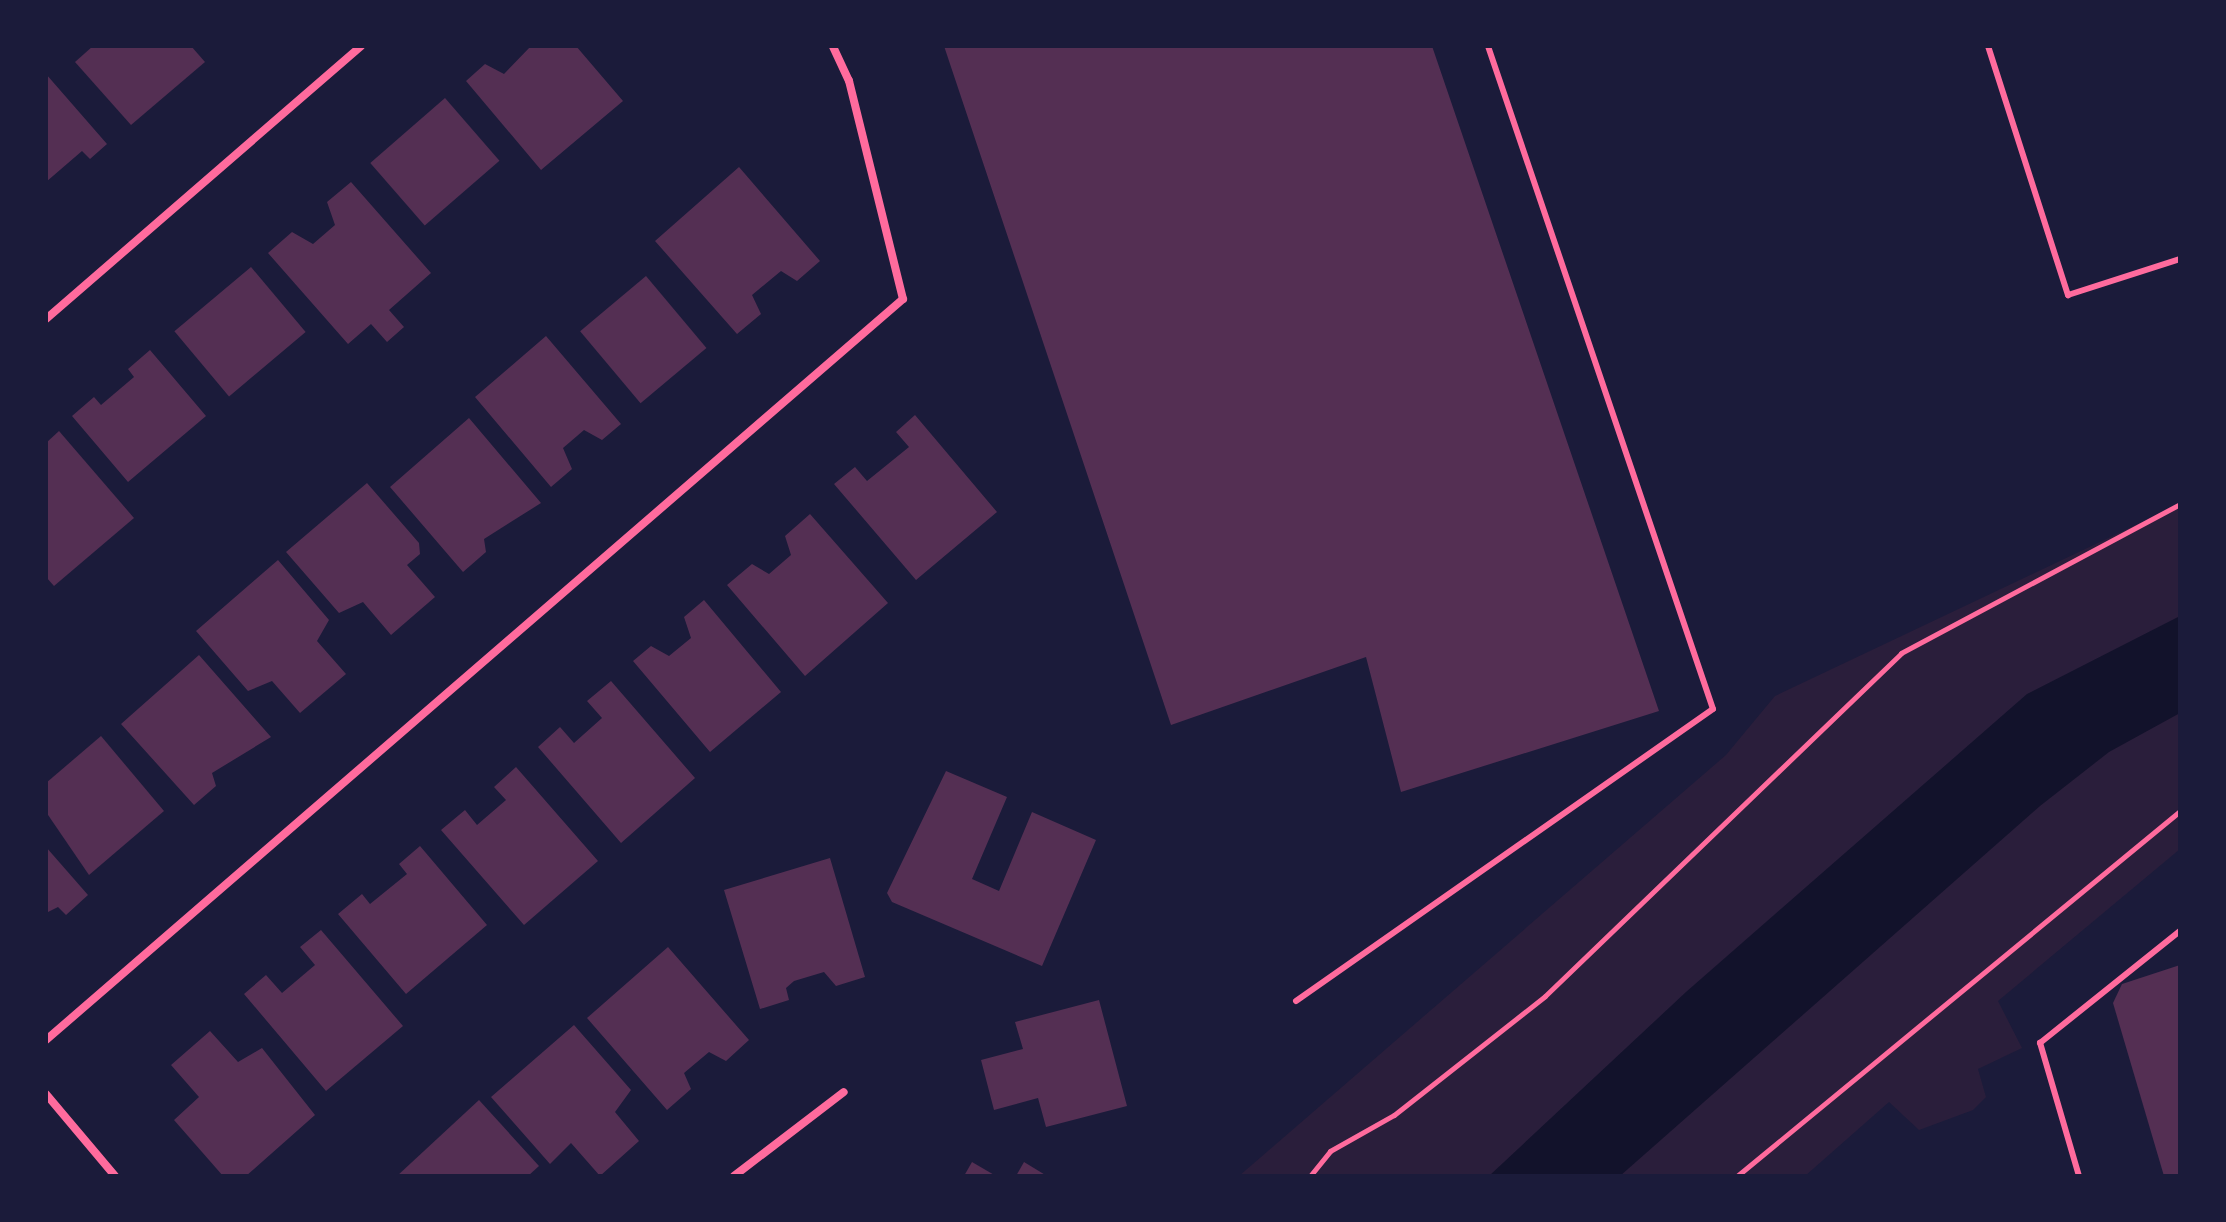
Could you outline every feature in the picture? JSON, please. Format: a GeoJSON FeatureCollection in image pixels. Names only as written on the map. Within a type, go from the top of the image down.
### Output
{"type":"FeatureCollection","features":[{"type":"Feature","properties":{"kind":"street"},"geometry":{"type":"LineString","coordinates":[[46,319],[361,46]]}},
{"type":"Feature","properties":{"kind":"street"},"geometry":{"type":"LineString","coordinates":[[46,1040],[903,299],[849,81],[833,46]]}},
{"type":"Feature","properties":{"kind":"street"},"geometry":{"type":"LineString","coordinates":[[734,1176],[844,1092]]}},
{"type":"Feature","properties":{"kind":"street"},"geometry":{"type":"LineString","coordinates":[[46,1094],[115,1176]]}},
{"type":"Feature","properties":{"kind":"lane"},"geometry":{"type":"LineString","coordinates":[[1296,1001],[1713,709],[1488,46]]}},
{"type":"Feature","properties":{"kind":"lane"},"geometry":{"type":"LineString","coordinates":[[1988,46],[2068,295],[2180,259]]}},
{"type":"Feature","properties":{"kind":"lane"},"geometry":{"type":"LineString","coordinates":[[2079,1176],[2040,1043],[2180,931]]}},
{"type":"Feature","properties":{"kind":"path"},"geometry":{"type":"LineString","coordinates":[[1310,1176],[1330,1151],[1394,1115],[1545,996],[1901,653],[2180,504]]}},
{"type":"Feature","properties":{"kind":"path"},"geometry":{"type":"LineString","coordinates":[[1737,1176],[2180,811]]}},
{"type":"Feature","properties":{"kind":"shaded area"},"geometry":{"type":"Polygon","coordinates":[[[2180,504],[2180,849],[1998,1001],[2022,1048],[1978,1069],[1986,1097],[1973,1110],[1919,1130],[1889,1102],[1805,1176],[1239,1176],[1726,755],[1775,696],[2180,504]]]}},
{"type":"Feature","properties":{"kind":"shaded area"},"geometry":{"type":"Polygon","coordinates":[[[2180,616],[2180,713],[2109,752],[2040,806],[1620,1176],[1489,1176],[1686,992],[2027,694],[2180,616]]]}},
{"type":"Feature","properties":{"kind":"building"},"geometry":{"type":"Polygon","coordinates":[[[93,46],[191,46],[205,62],[131,125],[75,62],[93,46]]]}},
{"type":"Feature","properties":{"kind":"building"},"geometry":{"type":"Polygon","coordinates":[[[531,46],[576,46],[623,101],[541,170],[466,81],[485,64],[504,74],[531,46]]]}},
{"type":"Feature","properties":{"kind":"building"},"geometry":{"type":"Polygon","coordinates":[[[944,46],[1432,46],[1659,711],[1401,792],[1366,657],[1171,725],[944,46]]]}},
{"type":"Feature","properties":{"kind":"building"},"geometry":{"type":"Polygon","coordinates":[[[46,74],[107,144],[90,159],[82,151],[46,182],[46,74]]]}},
{"type":"Feature","properties":{"kind":"building"},"geometry":{"type":"Polygon","coordinates":[[[445,98],[499,161],[425,226],[370,163],[445,98]]]}},
{"type":"Feature","properties":{"kind":"building"},"geometry":{"type":"Polygon","coordinates":[[[739,167],[820,261],[797,281],[781,271],[752,295],[761,314],[737,334],[655,241],[739,167]]]}},
{"type":"Feature","properties":{"kind":"building"},"geometry":{"type":"Polygon","coordinates":[[[351,182],[431,273],[389,310],[404,327],[387,342],[371,324],[348,344],[268,253],[292,232],[313,244],[335,225],[327,202],[351,182]]]}},
{"type":"Feature","properties":{"kind":"building"},"geometry":{"type":"Polygon","coordinates":[[[251,267],[306,332],[229,396],[174,331],[251,267]]]}},
{"type":"Feature","properties":{"kind":"building"},"geometry":{"type":"Polygon","coordinates":[[[646,276],[706,348],[641,403],[580,331],[646,276]]]}},
{"type":"Feature","properties":{"kind":"building"},"geometry":{"type":"Polygon","coordinates":[[[546,336],[621,424],[602,440],[584,430],[563,448],[572,469],[551,487],[475,397],[546,336]]]}},
{"type":"Feature","properties":{"kind":"building"},"geometry":{"type":"Polygon","coordinates":[[[150,350],[206,416],[128,482],[72,416],[94,397],[101,405],[134,377],[128,369],[150,350]]]}},
{"type":"Feature","properties":{"kind":"building"},"geometry":{"type":"Polygon","coordinates":[[[915,415],[997,512],[916,580],[834,484],[855,467],[867,481],[909,447],[896,432],[915,415]]]}},
{"type":"Feature","properties":{"kind":"building"},"geometry":{"type":"Polygon","coordinates":[[[469,418],[541,503],[484,539],[486,552],[463,572],[390,487],[469,418]]]}},
{"type":"Feature","properties":{"kind":"building"},"geometry":{"type":"Polygon","coordinates":[[[59,431],[134,518],[54,586],[46,577],[46,443],[59,431]]]}},
{"type":"Feature","properties":{"kind":"building"},"geometry":{"type":"Polygon","coordinates":[[[367,483],[419,543],[420,554],[407,565],[435,597],[391,635],[363,602],[339,613],[286,552],[367,483]]]}},
{"type":"Feature","properties":{"kind":"building"},"geometry":{"type":"Polygon","coordinates":[[[810,514],[888,603],[805,676],[727,585],[752,564],[769,574],[791,555],[785,536],[810,514]]]}},
{"type":"Feature","properties":{"kind":"building"},"geometry":{"type":"Polygon","coordinates":[[[278,560],[329,620],[317,641],[346,674],[300,713],[272,681],[248,691],[196,631],[278,560]]]}},
{"type":"Feature","properties":{"kind":"building"},"geometry":{"type":"Polygon","coordinates":[[[704,600],[781,692],[710,752],[633,661],[651,646],[669,656],[691,638],[684,617],[704,600]]]}},
{"type":"Feature","properties":{"kind":"building"},"geometry":{"type":"Polygon","coordinates":[[[199,655],[271,737],[212,773],[216,786],[194,805],[121,724],[199,655]]]}},
{"type":"Feature","properties":{"kind":"building"},"geometry":{"type":"Polygon","coordinates":[[[611,681],[695,778],[621,843],[538,747],[560,727],[574,743],[602,718],[587,701],[611,681]]]}},
{"type":"Feature","properties":{"kind":"building"},"geometry":{"type":"Polygon","coordinates":[[[101,736],[164,811],[89,875],[46,812],[46,783],[101,736]]]}},
{"type":"Feature","properties":{"kind":"building"},"geometry":{"type":"Polygon","coordinates":[[[516,767],[598,861],[524,925],[441,830],[465,810],[477,825],[506,800],[494,787],[516,767]]]}},
{"type":"Feature","properties":{"kind":"building"},"geometry":{"type":"Polygon","coordinates":[[[946,771],[1007,797],[972,879],[999,891],[1032,812],[1096,840],[1042,966],[892,902],[887,893],[946,771]]]}},
{"type":"Feature","properties":{"kind":"building"},"geometry":{"type":"Polygon","coordinates":[[[420,846],[487,925],[406,994],[338,914],[362,894],[370,904],[407,874],[399,864],[420,846]]]}},
{"type":"Feature","properties":{"kind":"building"},"geometry":{"type":"Polygon","coordinates":[[[46,847],[88,895],[66,915],[58,907],[46,913],[46,847]]]}},
{"type":"Feature","properties":{"kind":"building"},"geometry":{"type":"Polygon","coordinates":[[[830,858],[865,977],[836,986],[824,972],[794,981],[786,988],[789,1000],[760,1009],[724,890],[830,858]]]}},
{"type":"Feature","properties":{"kind":"building"},"geometry":{"type":"Polygon","coordinates":[[[321,930],[403,1026],[326,1091],[244,994],[266,975],[282,993],[315,965],[300,947],[321,930]]]}},
{"type":"Feature","properties":{"kind":"building"},"geometry":{"type":"Polygon","coordinates":[[[668,947],[749,1040],[726,1061],[709,1052],[684,1073],[691,1089],[667,1110],[587,1018],[668,947]]]}},
{"type":"Feature","properties":{"kind":"building"},"geometry":{"type":"Polygon","coordinates":[[[2180,965],[2180,1176],[2164,1176],[2113,1003],[2122,984],[2180,965]]]}},
{"type":"Feature","properties":{"kind":"building"},"geometry":{"type":"Polygon","coordinates":[[[1099,1000],[1127,1106],[1046,1127],[1038,1098],[994,1110],[981,1060],[1023,1049],[1015,1022],[1099,1000]]]}},
{"type":"Feature","properties":{"kind":"building"},"geometry":{"type":"Polygon","coordinates":[[[574,1025],[631,1090],[615,1112],[639,1141],[600,1176],[571,1143],[550,1164],[491,1097],[574,1025]]]}},
{"type":"Feature","properties":{"kind":"building"},"geometry":{"type":"Polygon","coordinates":[[[210,1031],[238,1062],[262,1048],[315,1115],[246,1176],[223,1176],[174,1120],[199,1097],[171,1065],[210,1031]]]}},
{"type":"Feature","properties":{"kind":"building"},"geometry":{"type":"Polygon","coordinates":[[[479,1100],[539,1166],[528,1176],[397,1176],[479,1100]]]}},
{"type":"Feature","properties":{"kind":"building"},"geometry":{"type":"Polygon","coordinates":[[[972,1162],[996,1176],[964,1176],[972,1162]]]}},
{"type":"Feature","properties":{"kind":"building"},"geometry":{"type":"Polygon","coordinates":[[[1024,1162],[1047,1176],[1016,1176],[1024,1162]]]}}]}
